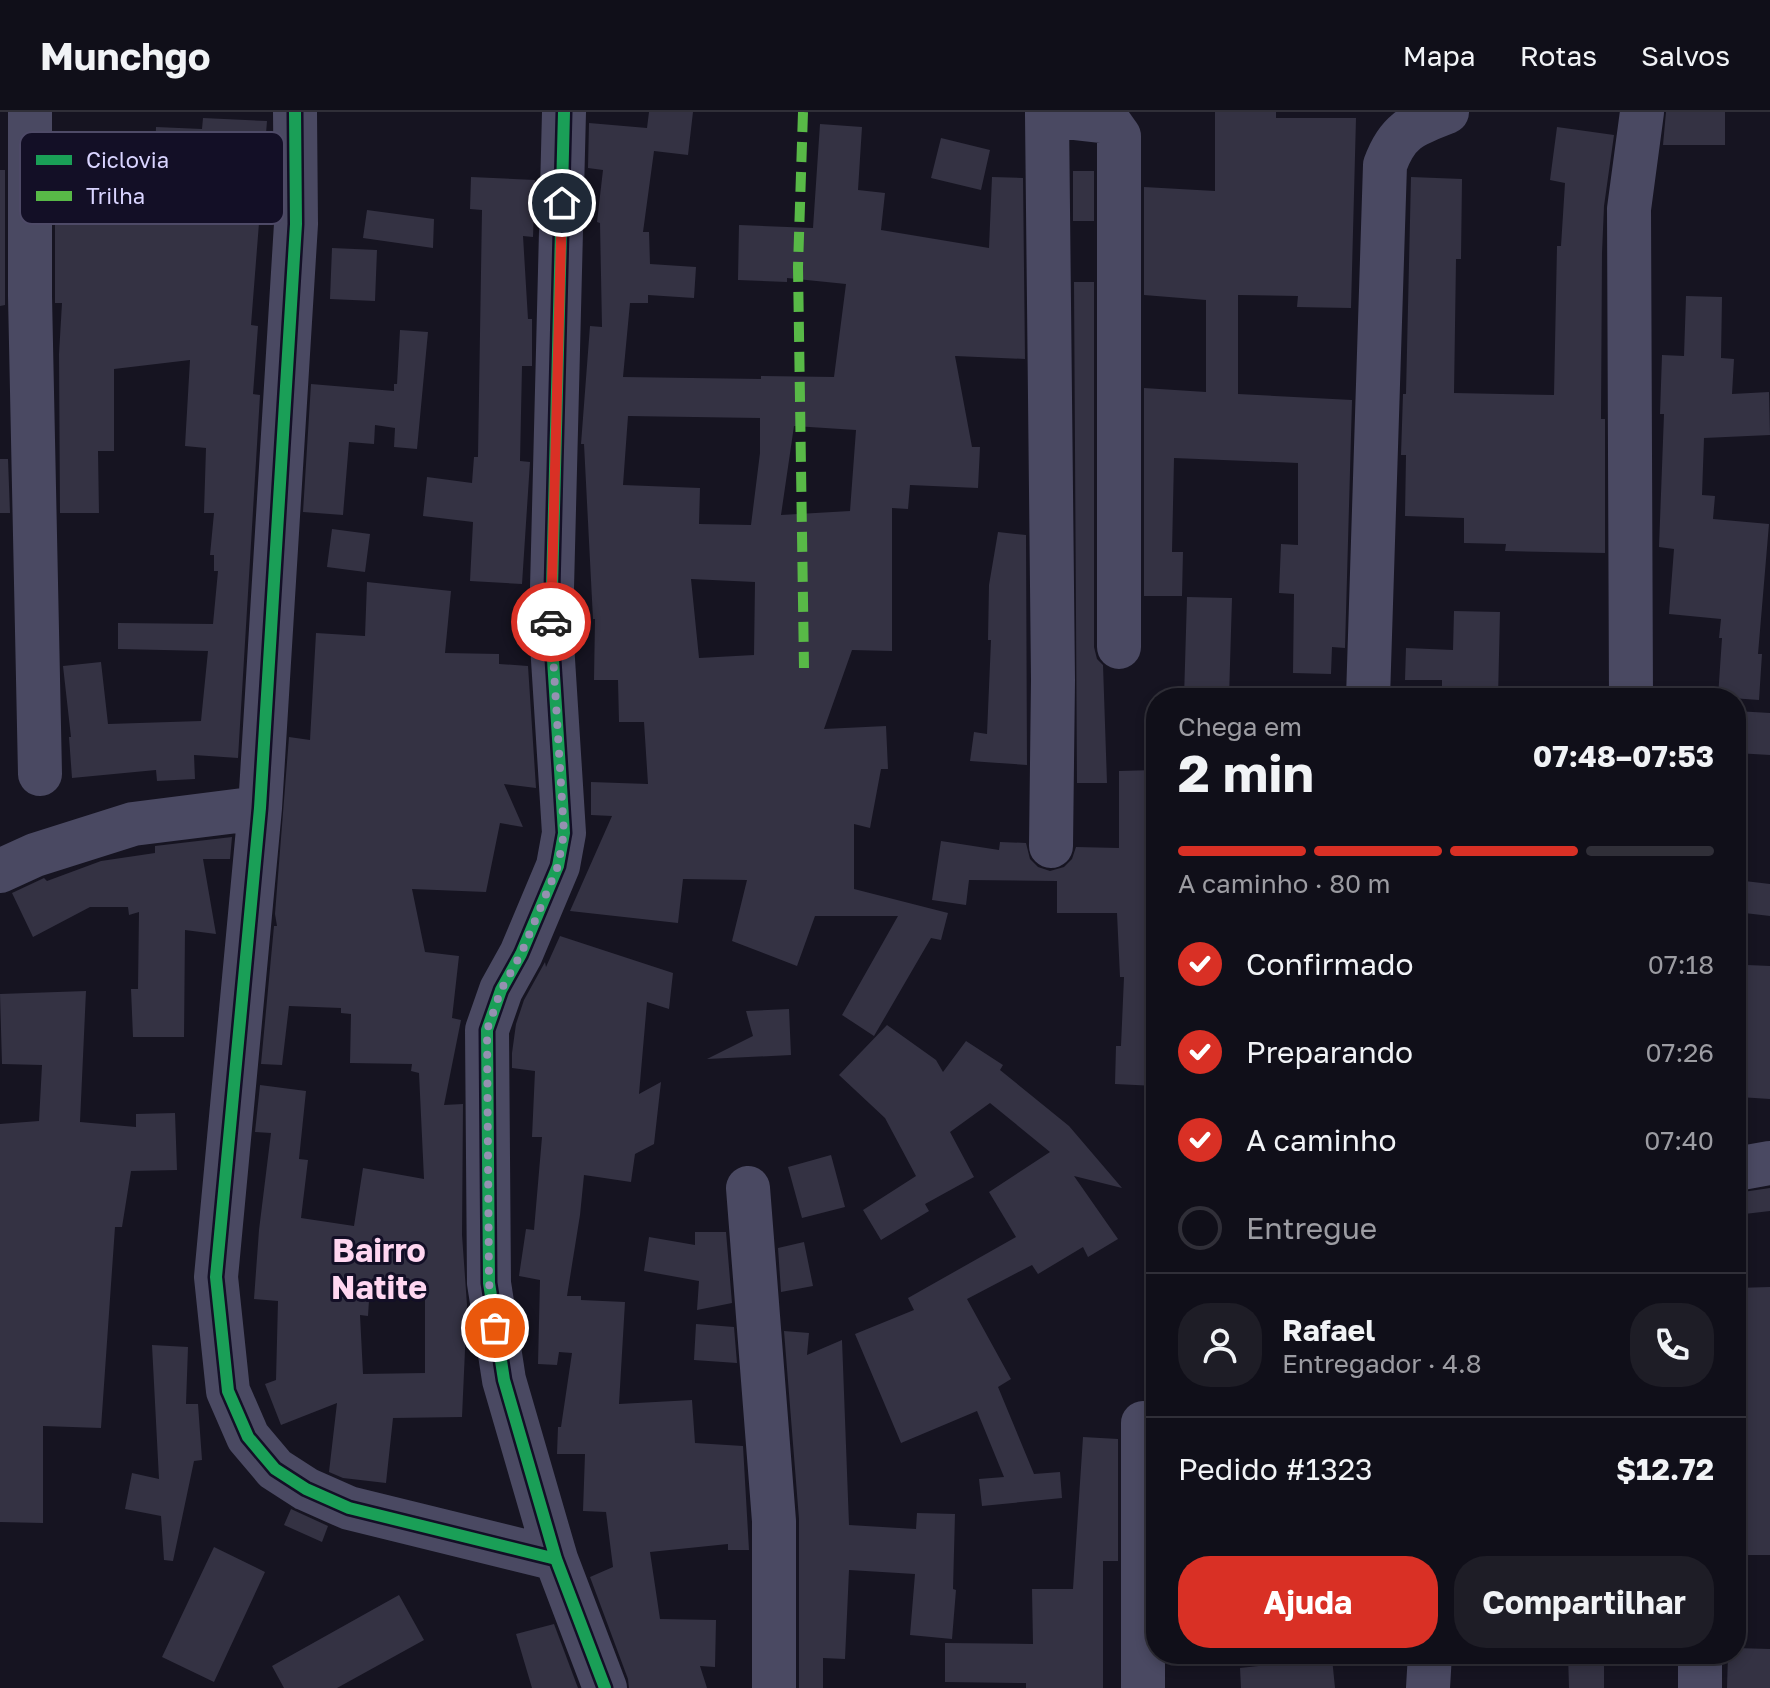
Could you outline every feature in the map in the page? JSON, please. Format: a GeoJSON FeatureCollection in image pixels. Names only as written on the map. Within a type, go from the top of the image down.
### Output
{"type":"FeatureCollection","features":[{"type":"Feature","properties":{"kind":"street"},"geometry":{"type":"LineString","coordinates":[[295,112],[296,224],[260,808],[216,1277],[228,1391],[248,1437],[275,1469],[306,1489],[349,1508],[556,1559]]}},
{"type":"Feature","properties":{"kind":"street"},"geometry":{"type":"LineString","coordinates":[[564,112],[551,628],[564,833],[558,866],[521,954],[501,990],[487,1030],[489,1283],[504,1380],[556,1559],[605,1688]]}},
{"type":"Feature","properties":{"kind":"street"},"geometry":{"type":"LineString","coordinates":[[1368,688],[1385,165],[1393,142],[1415,125],[1447,112]]}},
{"type":"Feature","properties":{"kind":"street"},"geometry":{"type":"LineString","coordinates":[[1631,688],[1629,209],[1642,112]]}},
{"type":"Feature","properties":{"kind":"street"},"geometry":{"type":"LineString","coordinates":[[1051,846],[1053,680],[1047,114],[1109,122],[1119,136],[1119,647]]}},
{"type":"Feature","properties":{"kind":"street"},"geometry":{"type":"LineString","coordinates":[[30,224],[40,774]]}},
{"type":"Feature","properties":{"kind":"street"},"geometry":{"type":"LineString","coordinates":[[0,871],[35,855],[133,824],[260,808]]}},
{"type":"Feature","properties":{"kind":"street"},"geometry":{"type":"LineString","coordinates":[[1746,1167],[1770,1163]]}},
{"type":"Feature","properties":{"kind":"street"},"geometry":{"type":"LineString","coordinates":[[748,1188],[774,1521],[774,1688]]}},
{"type":"Feature","properties":{"kind":"street"},"geometry":{"type":"LineString","coordinates":[[1143,1423],[1143,1688]]}},
{"type":"Feature","properties":{"kind":"street"},"geometry":{"type":"LineString","coordinates":[[1428,1688],[1429,1664]]}},
{"type":"Feature","properties":{"kind":"street"},"geometry":{"type":"LineString","coordinates":[[1700,1664],[1700,1688]]}},
{"type":"Feature","properties":{"kind":"building"},"geometry":{"type":"Polygon","coordinates":[[[649,112],[693,112],[688,155],[654,151],[643,232],[649,232],[650,264],[696,267],[694,298],[648,295],[648,303],[630,303],[623,377],[834,377],[846,284],[787,278],[787,282],[738,280],[739,225],[813,228],[820,124],[862,127],[858,190],[885,193],[881,230],[989,248],[992,177],[1023,178],[1025,359],[955,356],[972,447],[980,447],[978,488],[910,485],[908,509],[892,508],[892,651],[852,650],[824,729],[886,726],[888,769],[881,769],[870,828],[854,824],[854,889],[948,913],[941,940],[931,938],[874,1036],[842,1015],[898,916],[815,916],[797,966],[732,941],[747,880],[683,879],[678,923],[570,911],[612,816],[591,815],[591,782],[648,784],[644,722],[619,722],[618,680],[594,680],[595,619],[584,444],[581,444],[590,326],[602,327],[600,223],[597,222],[603,170],[588,168],[589,123],[647,128],[649,112]],[[628,416],[623,485],[700,488],[699,524],[751,525],[760,453],[760,418],[628,416]],[[794,426],[781,515],[850,511],[856,430],[794,426]],[[691,579],[699,658],[754,655],[755,582],[691,579]]]}},
{"type":"Feature","properties":{"kind":"building"},"geometry":{"type":"Polygon","coordinates":[[[1215,112],[1276,112],[1276,118],[1356,118],[1351,308],[1297,307],[1298,296],[1238,295],[1238,394],[1352,400],[1345,648],[1332,647],[1331,674],[1293,673],[1294,594],[1279,593],[1281,544],[1298,545],[1298,463],[1174,458],[1172,552],[1183,552],[1182,596],[1144,596],[1144,388],[1206,392],[1206,300],[1144,295],[1144,187],[1215,191],[1215,112]]]}},
{"type":"Feature","properties":{"kind":"building"},"geometry":{"type":"Polygon","coordinates":[[[1666,112],[1725,112],[1725,145],[1663,145],[1666,112]]]}},
{"type":"Feature","properties":{"kind":"building"},"geometry":{"type":"Polygon","coordinates":[[[203,118],[267,121],[266,132],[156,132],[156,127],[202,129],[203,118]]]}},
{"type":"Feature","properties":{"kind":"building"},"geometry":{"type":"Polygon","coordinates":[[[1557,127],[1614,135],[1604,206],[1602,253],[1601,419],[1605,419],[1605,553],[1505,551],[1506,544],[1464,543],[1464,518],[1405,516],[1406,455],[1401,455],[1403,394],[1406,394],[1411,177],[1462,179],[1461,259],[1456,259],[1454,393],[1554,395],[1557,246],[1561,246],[1565,183],[1550,180],[1557,127]]]}},
{"type":"Feature","properties":{"kind":"building"},"geometry":{"type":"Polygon","coordinates":[[[941,138],[990,150],[981,190],[931,178],[941,138]]]}},
{"type":"Feature","properties":{"kind":"building"},"geometry":{"type":"Polygon","coordinates":[[[0,170],[5,170],[5,305],[0,306],[0,170]]]}},
{"type":"Feature","properties":{"kind":"building"},"geometry":{"type":"Polygon","coordinates":[[[1073,171],[1094,171],[1094,221],[1073,221],[1073,171]]]}},
{"type":"Feature","properties":{"kind":"building"},"geometry":{"type":"Polygon","coordinates":[[[471,177],[535,180],[533,237],[523,236],[528,319],[532,319],[532,366],[522,366],[520,461],[530,462],[522,584],[470,581],[473,522],[423,516],[427,477],[472,483],[474,457],[478,457],[482,210],[470,209],[471,177]]]}},
{"type":"Feature","properties":{"kind":"building"},"geometry":{"type":"Polygon","coordinates":[[[367,210],[434,219],[433,248],[363,238],[367,210]]]}},
{"type":"Feature","properties":{"kind":"building"},"geometry":{"type":"Polygon","coordinates":[[[55,224],[259,224],[251,325],[258,326],[253,394],[260,395],[238,758],[194,755],[195,779],[157,781],[156,770],[72,778],[63,666],[101,662],[108,724],[201,721],[208,651],[118,649],[118,623],[213,624],[218,571],[214,571],[214,555],[210,555],[214,513],[204,513],[206,448],[185,446],[190,360],[114,369],[114,451],[98,451],[99,513],[60,513],[59,354],[62,303],[55,303],[55,224]]]}},
{"type":"Feature","properties":{"kind":"building"},"geometry":{"type":"Polygon","coordinates":[[[332,248],[377,250],[375,301],[330,299],[332,248]]]}},
{"type":"Feature","properties":{"kind":"building"},"geometry":{"type":"Polygon","coordinates":[[[1074,282],[1094,282],[1094,647],[1097,659],[1103,665],[1107,783],[1077,783],[1074,282]]]}},
{"type":"Feature","properties":{"kind":"building"},"geometry":{"type":"Polygon","coordinates":[[[1686,296],[1722,297],[1721,358],[1734,359],[1732,394],[1769,392],[1770,435],[1704,438],[1702,495],[1715,496],[1713,519],[1769,524],[1758,654],[1762,654],[1759,700],[1746,699],[1746,688],[1719,688],[1721,619],[1669,614],[1674,549],[1659,547],[1664,414],[1660,414],[1662,355],[1684,356],[1686,296]]]}},
{"type":"Feature","properties":{"kind":"building"},"geometry":{"type":"Polygon","coordinates":[[[400,330],[428,332],[417,449],[394,447],[395,428],[375,425],[374,444],[349,442],[343,515],[303,512],[311,384],[394,391],[400,330]]]}},
{"type":"Feature","properties":{"kind":"building"},"geometry":{"type":"Polygon","coordinates":[[[0,459],[8,459],[10,513],[0,513],[0,459]]]}},
{"type":"Feature","properties":{"kind":"building"},"geometry":{"type":"Polygon","coordinates":[[[332,529],[370,534],[365,572],[327,567],[332,529]]]}},
{"type":"Feature","properties":{"kind":"building"},"geometry":{"type":"Polygon","coordinates":[[[998,532],[1026,535],[1027,765],[970,761],[974,732],[987,734],[991,640],[988,640],[989,585],[998,532]]]}},
{"type":"Feature","properties":{"kind":"building"},"geometry":{"type":"Polygon","coordinates":[[[367,582],[451,591],[445,653],[499,654],[499,664],[528,666],[536,788],[504,784],[523,827],[500,823],[486,892],[412,889],[425,952],[459,956],[452,1018],[461,1020],[444,1105],[463,1104],[462,1235],[467,1305],[462,1417],[393,1418],[386,1483],[343,1478],[329,1472],[337,1403],[281,1425],[265,1384],[276,1380],[278,1301],[254,1299],[271,1133],[255,1132],[260,1085],[306,1091],[299,1159],[308,1160],[301,1218],[354,1226],[363,1168],[424,1179],[419,1073],[411,1071],[412,1064],[350,1063],[351,1014],[341,1013],[341,1008],[289,1006],[282,1065],[261,1064],[274,926],[277,926],[275,914],[289,737],[310,740],[316,633],[365,636],[367,582]],[[370,1285],[368,1316],[360,1315],[363,1374],[425,1373],[425,1288],[370,1285]]]}},
{"type":"Feature","properties":{"kind":"building"},"geometry":{"type":"Polygon","coordinates":[[[1187,597],[1232,598],[1229,688],[1184,688],[1187,597]]]}},
{"type":"Feature","properties":{"kind":"building"},"geometry":{"type":"Polygon","coordinates":[[[1454,611],[1500,612],[1498,688],[1442,688],[1442,680],[1405,680],[1406,648],[1453,650],[1454,611]]]}},
{"type":"Feature","properties":{"kind":"building"},"geometry":{"type":"Polygon","coordinates":[[[1746,712],[1770,713],[1770,755],[1746,754],[1746,712]]]}},
{"type":"Feature","properties":{"kind":"building"},"geometry":{"type":"Polygon","coordinates":[[[1146,770],[1146,1086],[1115,1084],[1116,1046],[1121,1046],[1124,977],[1120,977],[1117,913],[1057,913],[1057,881],[969,880],[966,905],[932,900],[941,841],[999,850],[1000,842],[1026,843],[1030,859],[1038,867],[1050,871],[1064,867],[1072,859],[1076,847],[1119,848],[1119,771],[1146,770]]]}},
{"type":"Feature","properties":{"kind":"building"},"geometry":{"type":"Polygon","coordinates":[[[232,837],[230,859],[203,859],[216,934],[185,930],[184,1037],[133,1037],[131,989],[138,989],[139,912],[129,915],[128,907],[90,907],[33,937],[12,893],[44,878],[47,881],[101,861],[155,853],[155,846],[232,837]]]}},
{"type":"Feature","properties":{"kind":"building"},"geometry":{"type":"Polygon","coordinates":[[[1746,881],[1770,884],[1770,916],[1746,913],[1746,881]]]}},
{"type":"Feature","properties":{"kind":"building"},"geometry":{"type":"Polygon","coordinates":[[[560,936],[673,973],[669,1009],[647,1002],[639,1094],[661,1082],[654,1144],[635,1154],[631,1182],[584,1175],[567,1296],[581,1296],[581,1300],[625,1302],[619,1404],[692,1400],[695,1443],[743,1446],[749,1550],[728,1550],[728,1544],[650,1552],[660,1619],[716,1620],[715,1667],[700,1666],[707,1688],[629,1688],[590,1577],[613,1567],[606,1512],[583,1511],[585,1454],[557,1454],[558,1427],[561,1427],[572,1353],[559,1352],[557,1365],[538,1364],[540,1280],[519,1276],[526,1229],[534,1230],[542,1137],[532,1137],[535,1071],[512,1068],[512,1053],[516,1024],[524,1000],[545,962],[546,967],[560,936]]]}},
{"type":"Feature","properties":{"kind":"building"},"geometry":{"type":"Polygon","coordinates":[[[1747,965],[1770,966],[1770,1099],[1746,1097],[1747,965]]]}},
{"type":"Feature","properties":{"kind":"building"},"geometry":{"type":"Polygon","coordinates":[[[86,991],[80,1122],[136,1127],[136,1114],[175,1113],[177,1170],[131,1171],[122,1227],[115,1227],[101,1428],[43,1426],[43,1523],[0,1522],[0,1124],[39,1121],[42,1065],[2,1064],[0,994],[86,991]]]}},
{"type":"Feature","properties":{"kind":"building"},"geometry":{"type":"Polygon","coordinates":[[[789,1009],[791,1055],[707,1059],[753,1036],[746,1011],[789,1009]]]}},
{"type":"Feature","properties":{"kind":"building"},"geometry":{"type":"Polygon","coordinates":[[[887,1025],[936,1060],[943,1072],[966,1041],[1003,1065],[1000,1070],[1069,1126],[1122,1188],[1074,1176],[1118,1239],[1088,1257],[1083,1247],[1038,1274],[1032,1265],[967,1299],[1011,1379],[998,1387],[1034,1474],[1060,1472],[1062,1498],[982,1506],[979,1479],[1004,1477],[977,1411],[901,1443],[855,1334],[914,1310],[908,1298],[1016,1237],[989,1192],[1050,1152],[990,1103],[950,1132],[974,1177],[925,1204],[929,1211],[881,1240],[863,1210],[916,1176],[885,1118],[839,1075],[887,1025]]]}},
{"type":"Feature","properties":{"kind":"building"},"geometry":{"type":"Polygon","coordinates":[[[831,1155],[845,1207],[802,1218],[788,1167],[831,1155]]]}},
{"type":"Feature","properties":{"kind":"building"},"geometry":{"type":"Polygon","coordinates":[[[1770,1188],[1770,1211],[1746,1214],[1746,1192],[1770,1188]]]}},
{"type":"Feature","properties":{"kind":"building"},"geometry":{"type":"Polygon","coordinates":[[[695,1232],[726,1232],[732,1303],[697,1310],[699,1281],[644,1271],[649,1237],[695,1245],[695,1232]]]}},
{"type":"Feature","properties":{"kind":"building"},"geometry":{"type":"Polygon","coordinates":[[[804,1242],[813,1286],[781,1292],[778,1248],[804,1242]]]}},
{"type":"Feature","properties":{"kind":"building"},"geometry":{"type":"Polygon","coordinates":[[[1770,1287],[1770,1555],[1746,1555],[1746,1288],[1770,1287]]]}},
{"type":"Feature","properties":{"kind":"building"},"geometry":{"type":"Polygon","coordinates":[[[696,1324],[734,1327],[737,1363],[694,1360],[696,1324]]]}},
{"type":"Feature","properties":{"kind":"building"},"geometry":{"type":"Polygon","coordinates":[[[784,1331],[809,1333],[807,1355],[842,1340],[849,1525],[916,1529],[917,1513],[955,1514],[953,1589],[956,1590],[952,1639],[910,1635],[915,1574],[849,1570],[845,1659],[823,1658],[823,1688],[799,1688],[799,1519],[784,1331]]]}},
{"type":"Feature","properties":{"kind":"building"},"geometry":{"type":"Polygon","coordinates":[[[152,1345],[188,1347],[186,1404],[198,1404],[202,1460],[194,1461],[173,1561],[164,1560],[161,1516],[125,1509],[132,1473],[159,1479],[152,1345]]]}},
{"type":"Feature","properties":{"kind":"building"},"geometry":{"type":"Polygon","coordinates":[[[1083,1437],[1118,1439],[1118,1561],[1103,1561],[1103,1688],[1026,1688],[1026,1683],[945,1682],[945,1643],[1033,1644],[1032,1589],[1073,1589],[1083,1437]]]}},
{"type":"Feature","properties":{"kind":"building"},"geometry":{"type":"Polygon","coordinates":[[[291,1509],[328,1526],[322,1542],[284,1525],[291,1509]]]}},
{"type":"Feature","properties":{"kind":"building"},"geometry":{"type":"Polygon","coordinates":[[[214,1547],[265,1572],[214,1682],[162,1657],[214,1547]]]}},
{"type":"Feature","properties":{"kind":"building"},"geometry":{"type":"Polygon","coordinates":[[[399,1595],[424,1640],[337,1688],[284,1688],[272,1666],[399,1595]]]}},
{"type":"Feature","properties":{"kind":"building"},"geometry":{"type":"Polygon","coordinates":[[[554,1624],[578,1688],[532,1688],[516,1634],[554,1624]]]}},
{"type":"Feature","properties":{"kind":"building"},"geometry":{"type":"Polygon","coordinates":[[[1746,1648],[1770,1649],[1770,1688],[1727,1688],[1728,1664],[1746,1664],[1746,1648]]]}},
{"type":"Feature","properties":{"kind":"building"},"geometry":{"type":"Polygon","coordinates":[[[1277,1664],[1333,1664],[1335,1688],[1241,1688],[1240,1668],[1277,1664]]]}},
{"type":"Feature","properties":{"kind":"building"},"geometry":{"type":"Polygon","coordinates":[[[1568,1664],[1604,1664],[1604,1688],[1569,1688],[1568,1664]]]}},
{"type":"Feature","properties":{"kind":"marked path"},"geometry":{"type":"LineString","coordinates":[[803,112],[798,267],[804,668]]}},
{"type":"Feature","properties":{"kind":"cycle path"},"geometry":{"type":"LineString","coordinates":[[295,112],[296,224],[260,808],[216,1277],[228,1391],[248,1437],[275,1469],[306,1489],[349,1508],[556,1559]]}},
{"type":"Feature","properties":{"kind":"cycle path"},"geometry":{"type":"LineString","coordinates":[[564,112],[551,628],[564,833],[558,866],[521,954],[501,990],[487,1030],[489,1283],[504,1380],[556,1559],[605,1688]]}},
{"type":"Feature","properties":{"kind":"way so far"},"geometry":{"type":"LineString","coordinates":[[495,1328],[489,1283],[487,1030],[501,990],[521,954],[558,866],[564,833],[551,622]]}},
{"type":"Feature","properties":{"kind":"district","name":"Bairro Natite"},"geometry":{"type":"Point","coordinates":[379,1270]}},
{"type":"Feature","properties":{"kind":"route"},"geometry":{"type":"LineString","coordinates":[[551,622],[562,203]]}}]}
